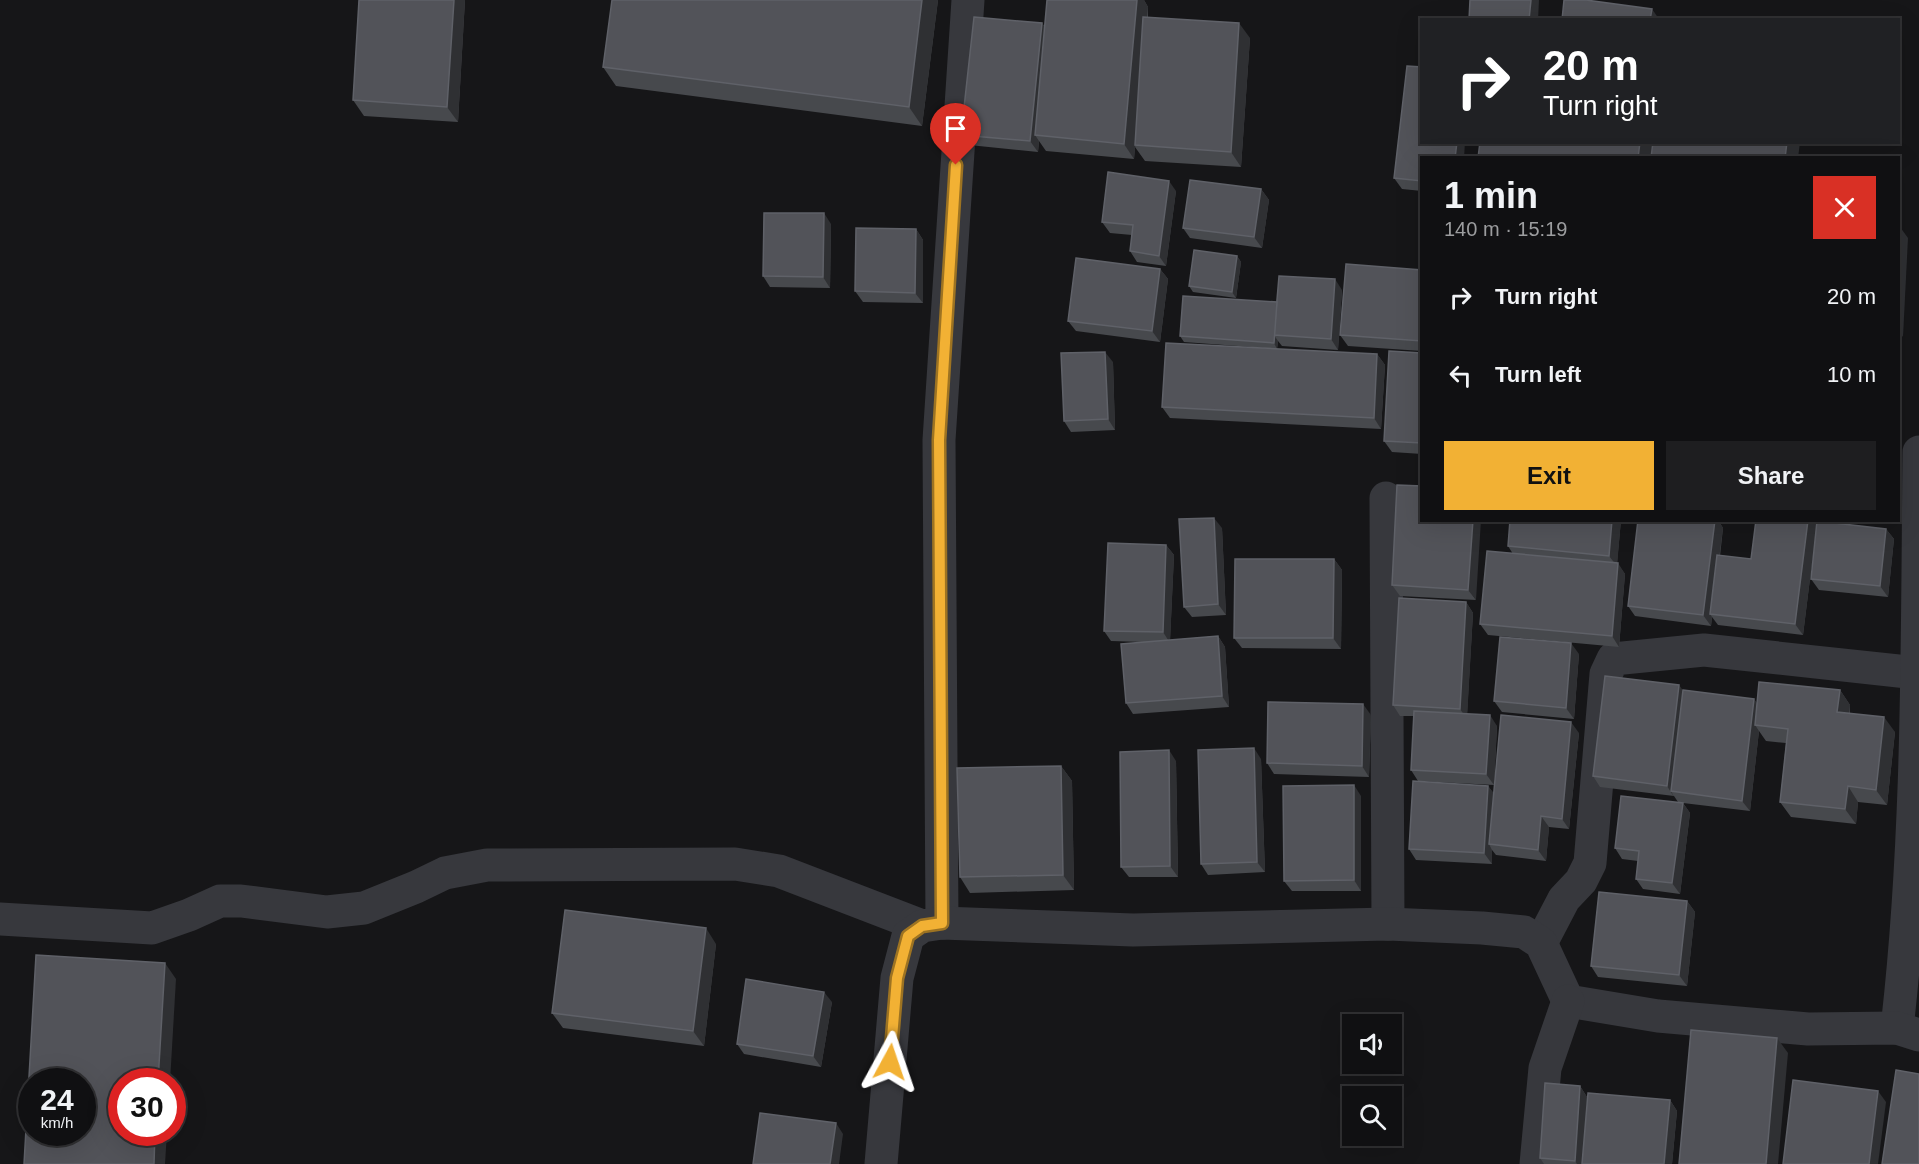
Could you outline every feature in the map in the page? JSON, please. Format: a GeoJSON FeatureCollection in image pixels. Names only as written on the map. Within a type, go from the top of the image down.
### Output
{"type":"FeatureCollection","features":[{"type":"Feature","properties":{"kind":"street"},"geometry":{"type":"LineString","coordinates":[[932,925],[939,440],[968,0]]}},
{"type":"Feature","properties":{"kind":"street"},"geometry":{"type":"LineString","coordinates":[[1568,1001],[1658,1016],[1808,1029],[1908,1031],[1914,833],[1919,452]]}},
{"type":"Feature","properties":{"kind":"street"},"geometry":{"type":"LineString","coordinates":[[1386,498],[1388,924]]}},
{"type":"Feature","properties":{"kind":"street"},"geometry":{"type":"LineString","coordinates":[[1541,943],[1564,899],[1581,881],[1590,863],[1606,674],[1613,659],[1704,650],[1917,673]]}},
{"type":"Feature","properties":{"kind":"street"},"geometry":{"type":"LineString","coordinates":[[0,919],[152,928],[220,901],[241,901],[327,912],[364,908],[445,873],[487,865],[735,864],[779,871],[932,925],[1133,930],[1388,924],[1524,932],[1541,943],[1568,1001],[1545,1068],[1536,1164]]}},
{"type":"Feature","properties":{"kind":"street"},"geometry":{"type":"LineString","coordinates":[[881,1164],[897,978],[908,936],[932,925]]}},
{"type":"Feature","properties":{"kind":"building"},"geometry":{"type":"Polygon","coordinates":[[[359,0],[454,0],[447,107],[353,100],[359,0]]]}},
{"type":"Feature","properties":{"kind":"building"},"geometry":{"type":"Polygon","coordinates":[[[612,0],[922,0],[909,107],[603,67],[612,0]]]}},
{"type":"Feature","properties":{"kind":"building"},"geometry":{"type":"Polygon","coordinates":[[[1047,0],[1137,0],[1124,144],[1035,135],[1047,0]]]}},
{"type":"Feature","properties":{"kind":"building"},"geometry":{"type":"Polygon","coordinates":[[[1470,0],[1531,0],[1529,18],[1469,18],[1470,0]]]}},
{"type":"Feature","properties":{"kind":"building"},"geometry":{"type":"Polygon","coordinates":[[[1564,0],[1586,0],[1652,9],[1650,18],[1562,18],[1564,0]]]}},
{"type":"Feature","properties":{"kind":"building"},"geometry":{"type":"Polygon","coordinates":[[[974,17],[1042,23],[1030,141],[961,135],[974,17]]]}},
{"type":"Feature","properties":{"kind":"building"},"geometry":{"type":"Polygon","coordinates":[[[1143,17],[1239,23],[1231,152],[1135,145],[1143,17]]]}},
{"type":"Feature","properties":{"kind":"building"},"geometry":{"type":"Polygon","coordinates":[[[1407,66],[1420,67],[1420,144],[1457,144],[1455,156],[1420,156],[1420,181],[1394,178],[1407,66]]]}},
{"type":"Feature","properties":{"kind":"building"},"geometry":{"type":"Polygon","coordinates":[[[1480,144],[1640,144],[1638,156],[1478,156],[1480,144]]]}},
{"type":"Feature","properties":{"kind":"building"},"geometry":{"type":"Polygon","coordinates":[[[1653,144],[1787,144],[1785,156],[1651,156],[1653,144]]]}},
{"type":"Feature","properties":{"kind":"building"},"geometry":{"type":"Polygon","coordinates":[[[1108,172],[1169,181],[1159,256],[1130,251],[1133,225],[1102,222],[1108,172]]]}},
{"type":"Feature","properties":{"kind":"building"},"geometry":{"type":"Polygon","coordinates":[[[1190,180],[1261,189],[1254,237],[1183,228],[1190,180]]]}},
{"type":"Feature","properties":{"kind":"building"},"geometry":{"type":"Polygon","coordinates":[[[764,213],[824,213],[823,277],[763,276],[764,213]]]}},
{"type":"Feature","properties":{"kind":"building"},"geometry":{"type":"Polygon","coordinates":[[[856,228],[916,229],[915,293],[855,291],[856,228]]]}},
{"type":"Feature","properties":{"kind":"building"},"geometry":{"type":"Polygon","coordinates":[[[1194,250],[1237,256],[1232,292],[1189,286],[1194,250]]]}},
{"type":"Feature","properties":{"kind":"building"},"geometry":{"type":"Polygon","coordinates":[[[1076,258],[1160,269],[1152,331],[1068,321],[1076,258]]]}},
{"type":"Feature","properties":{"kind":"building"},"geometry":{"type":"Polygon","coordinates":[[[1346,264],[1420,270],[1420,341],[1340,335],[1346,264]]]}},
{"type":"Feature","properties":{"kind":"building"},"geometry":{"type":"Polygon","coordinates":[[[1279,276],[1335,279],[1331,339],[1274,335],[1279,276]]]}},
{"type":"Feature","properties":{"kind":"building"},"geometry":{"type":"Polygon","coordinates":[[[1183,296],[1277,302],[1274,343],[1180,336],[1183,296]]]}},
{"type":"Feature","properties":{"kind":"building"},"geometry":{"type":"Polygon","coordinates":[[[1166,343],[1377,354],[1374,418],[1162,407],[1166,343]]]}},
{"type":"Feature","properties":{"kind":"building"},"geometry":{"type":"Polygon","coordinates":[[[1389,351],[1420,353],[1420,443],[1384,441],[1389,351]]]}},
{"type":"Feature","properties":{"kind":"building"},"geometry":{"type":"Polygon","coordinates":[[[1105,352],[1108,419],[1064,421],[1061,353],[1105,352]]]}},
{"type":"Feature","properties":{"kind":"building"},"geometry":{"type":"Polygon","coordinates":[[[1397,485],[1420,486],[1420,522],[1473,522],[1468,590],[1392,585],[1397,485]]]}},
{"type":"Feature","properties":{"kind":"building"},"geometry":{"type":"Polygon","coordinates":[[[1214,518],[1218,604],[1184,607],[1179,519],[1214,518]]]}},
{"type":"Feature","properties":{"kind":"building"},"geometry":{"type":"Polygon","coordinates":[[[1510,522],[1612,522],[1609,556],[1508,546],[1510,522]]]}},
{"type":"Feature","properties":{"kind":"building"},"geometry":{"type":"Polygon","coordinates":[[[1638,522],[1715,522],[1703,615],[1628,606],[1638,522]]]}},
{"type":"Feature","properties":{"kind":"building"},"geometry":{"type":"Polygon","coordinates":[[[1756,522],[1808,522],[1795,624],[1710,614],[1717,555],[1751,559],[1756,522]]]}},
{"type":"Feature","properties":{"kind":"building"},"geometry":{"type":"Polygon","coordinates":[[[1817,522],[1886,529],[1880,586],[1811,579],[1817,522]]]}},
{"type":"Feature","properties":{"kind":"building"},"geometry":{"type":"Polygon","coordinates":[[[1108,543],[1166,545],[1163,632],[1104,631],[1108,543]]]}},
{"type":"Feature","properties":{"kind":"building"},"geometry":{"type":"Polygon","coordinates":[[[1487,551],[1618,563],[1612,636],[1480,624],[1487,551]]]}},
{"type":"Feature","properties":{"kind":"building"},"geometry":{"type":"Polygon","coordinates":[[[1235,559],[1334,559],[1333,638],[1234,638],[1235,559]]]}},
{"type":"Feature","properties":{"kind":"building"},"geometry":{"type":"Polygon","coordinates":[[[1399,598],[1466,602],[1460,709],[1393,705],[1399,598]]]}},
{"type":"Feature","properties":{"kind":"building"},"geometry":{"type":"Polygon","coordinates":[[[1218,636],[1222,696],[1126,703],[1121,644],[1218,636]]]}},
{"type":"Feature","properties":{"kind":"building"},"geometry":{"type":"Polygon","coordinates":[[[1500,637],[1571,643],[1566,708],[1494,701],[1500,637]]]}},
{"type":"Feature","properties":{"kind":"building"},"geometry":{"type":"Polygon","coordinates":[[[1605,676],[1679,685],[1667,786],[1593,776],[1605,676]]]}},
{"type":"Feature","properties":{"kind":"building"},"geometry":{"type":"Polygon","coordinates":[[[1759,682],[1840,690],[1837,712],[1884,717],[1876,790],[1848,786],[1845,809],[1780,802],[1788,729],[1755,725],[1759,682]]]}},
{"type":"Feature","properties":{"kind":"building"},"geometry":{"type":"Polygon","coordinates":[[[1683,690],[1754,699],[1742,801],[1671,791],[1683,690]]]}},
{"type":"Feature","properties":{"kind":"building"},"geometry":{"type":"Polygon","coordinates":[[[1268,702],[1363,704],[1362,766],[1267,763],[1268,702]]]}},
{"type":"Feature","properties":{"kind":"building"},"geometry":{"type":"Polygon","coordinates":[[[1414,711],[1490,715],[1486,774],[1411,770],[1414,711]]]}},
{"type":"Feature","properties":{"kind":"building"},"geometry":{"type":"Polygon","coordinates":[[[1501,715],[1571,722],[1562,819],[1541,816],[1538,850],[1489,844],[1501,715]]]}},
{"type":"Feature","properties":{"kind":"building"},"geometry":{"type":"Polygon","coordinates":[[[1254,748],[1257,862],[1201,864],[1198,750],[1254,748]]]}},
{"type":"Feature","properties":{"kind":"building"},"geometry":{"type":"Polygon","coordinates":[[[1169,750],[1170,866],[1121,867],[1120,752],[1169,750]]]}},
{"type":"Feature","properties":{"kind":"building"},"geometry":{"type":"Polygon","coordinates":[[[1061,766],[1063,875],[960,877],[957,768],[1061,766]]]}},
{"type":"Feature","properties":{"kind":"building"},"geometry":{"type":"Polygon","coordinates":[[[1413,781],[1488,786],[1484,853],[1409,849],[1413,781]]]}},
{"type":"Feature","properties":{"kind":"building"},"geometry":{"type":"Polygon","coordinates":[[[1354,785],[1354,880],[1284,881],[1283,786],[1354,785]]]}},
{"type":"Feature","properties":{"kind":"building"},"geometry":{"type":"Polygon","coordinates":[[[1621,796],[1683,803],[1672,883],[1636,879],[1639,851],[1615,848],[1621,796]]]}},
{"type":"Feature","properties":{"kind":"building"},"geometry":{"type":"Polygon","coordinates":[[[1599,892],[1687,901],[1679,975],[1591,966],[1599,892]]]}},
{"type":"Feature","properties":{"kind":"building"},"geometry":{"type":"Polygon","coordinates":[[[565,910],[706,928],[693,1031],[552,1013],[565,910]]]}},
{"type":"Feature","properties":{"kind":"building"},"geometry":{"type":"Polygon","coordinates":[[[36,955],[165,963],[159,1068],[108,1068],[108,1146],[155,1146],[154,1164],[24,1164],[25,1146],[96,1146],[96,1068],[30,1068],[36,955]]]}},
{"type":"Feature","properties":{"kind":"building"},"geometry":{"type":"Polygon","coordinates":[[[746,979],[824,992],[813,1056],[737,1044],[746,979]]]}},
{"type":"Feature","properties":{"kind":"building"},"geometry":{"type":"Polygon","coordinates":[[[1691,1030],[1777,1038],[1766,1164],[1679,1164],[1691,1030]]]}},
{"type":"Feature","properties":{"kind":"building"},"geometry":{"type":"Polygon","coordinates":[[[1896,1070],[1919,1074],[1919,1164],[1882,1164],[1896,1070]]]}},
{"type":"Feature","properties":{"kind":"building"},"geometry":{"type":"Polygon","coordinates":[[[1793,1080],[1878,1091],[1869,1164],[1783,1164],[1793,1080]]]}},
{"type":"Feature","properties":{"kind":"building"},"geometry":{"type":"Polygon","coordinates":[[[1545,1083],[1580,1086],[1575,1161],[1540,1158],[1545,1083]]]}},
{"type":"Feature","properties":{"kind":"building"},"geometry":{"type":"Polygon","coordinates":[[[1588,1093],[1670,1100],[1664,1164],[1582,1164],[1588,1093]]]}},
{"type":"Feature","properties":{"kind":"building"},"geometry":{"type":"Polygon","coordinates":[[[760,1113],[836,1123],[830,1164],[753,1164],[760,1113]]]}},
{"type":"Feature","properties":{"kind":"route"},"geometry":{"type":"LineString","coordinates":[[890,1062],[897,978],[908,936],[922,926],[942,923],[939,440],[956,165]]}}]}
